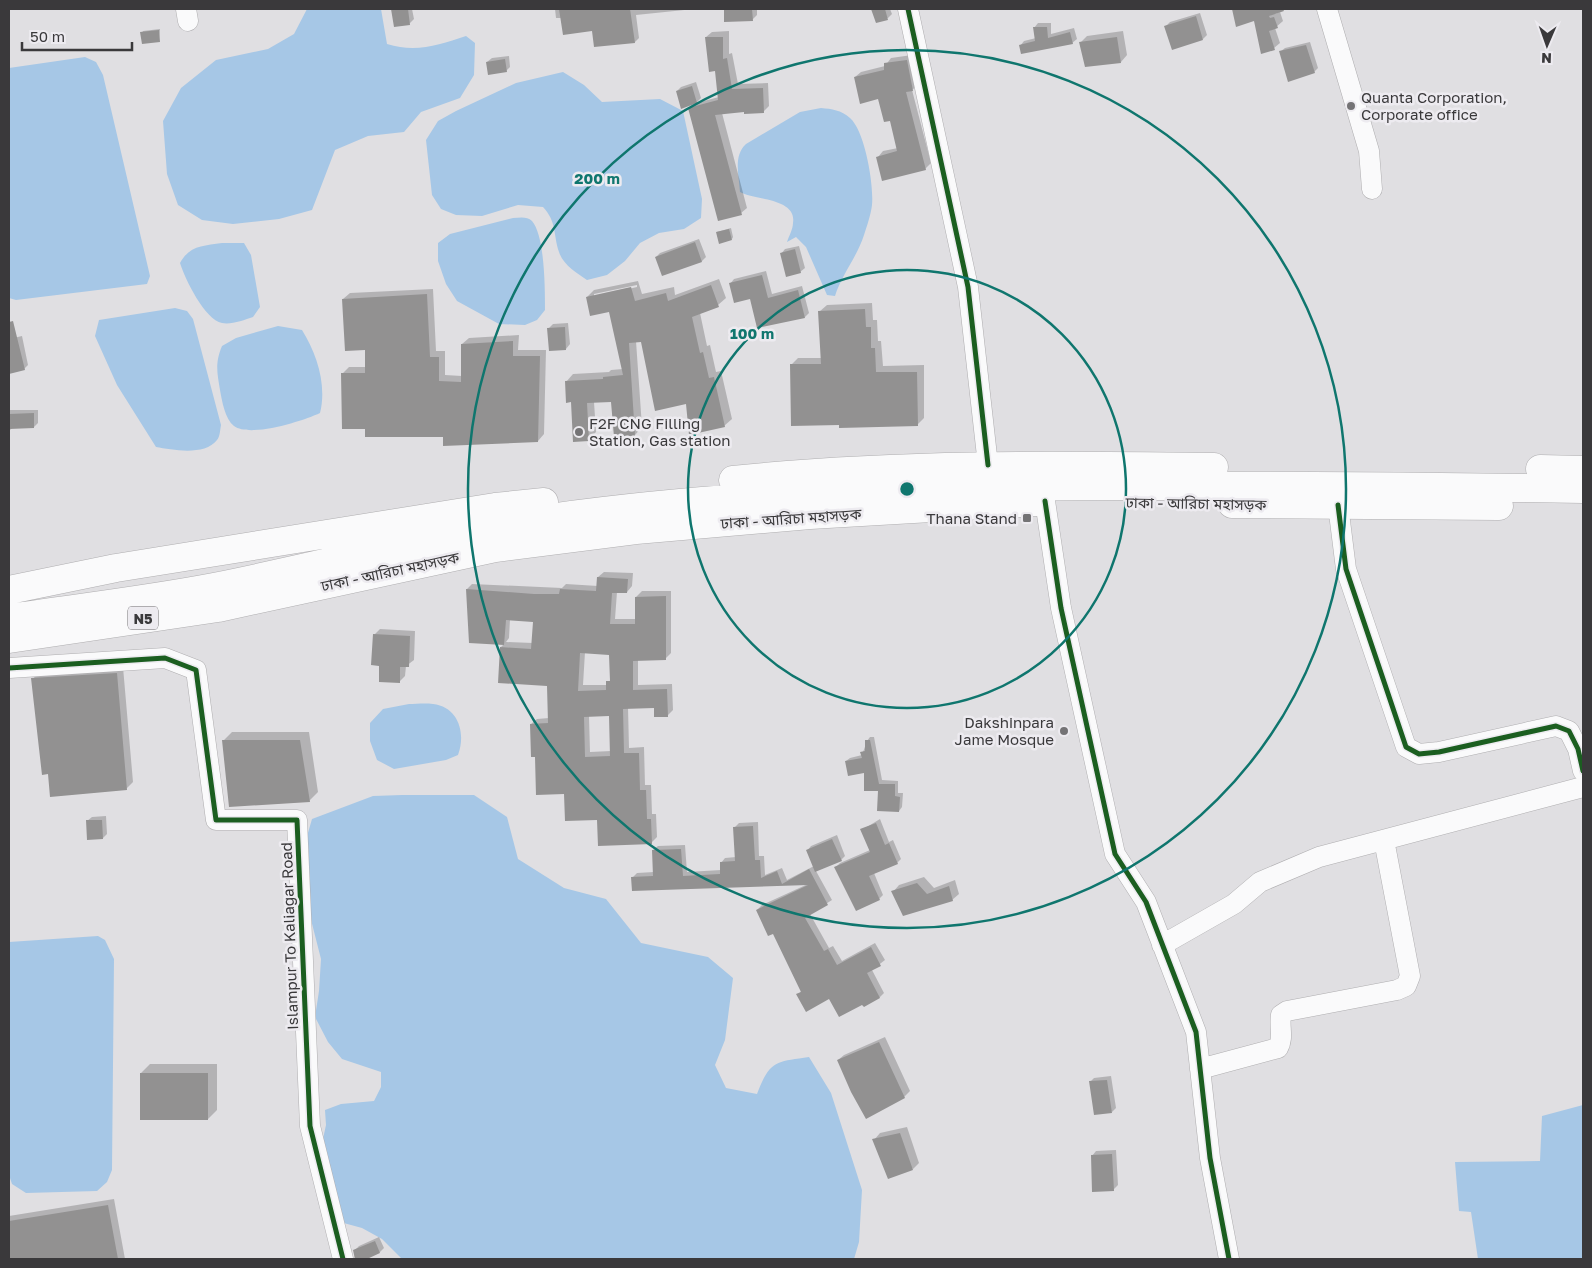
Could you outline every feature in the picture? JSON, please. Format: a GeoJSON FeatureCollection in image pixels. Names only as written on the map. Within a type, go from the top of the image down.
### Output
{"type":"FeatureCollection","features":[{"type":"Feature","properties":{"kind":"highway"},"geometry":{"type":"LineString","coordinates":[[9,590],[116,568],[495,507],[771,476],[988,464],[1583,470]]}},
{"type":"Feature","properties":{"kind":"highway","name":"N5"},"geometry":{"type":"LineString","coordinates":[[9,618],[170,595],[217,597],[445,536],[539,520],[768,496],[962,486],[1365,485],[1583,489]]}},
{"type":"Feature","properties":{"kind":"highway","name":"ঢাকা - আরিচা মহাসড়ক"},"geometry":{"type":"LineString","coordinates":[[9,639],[68,629],[217,597],[514,546],[636,530],[810,515],[1045,501],[1583,507]]}},
{"type":"Feature","properties":{"kind":"street"},"geometry":{"type":"LineString","coordinates":[[908,9],[968,287],[988,464]]}},
{"type":"Feature","properties":{"kind":"street"},"geometry":{"type":"LineString","coordinates":[[1326,9],[1370,151],[1372,189]]}},
{"type":"Feature","properties":{"kind":"street"},"geometry":{"type":"LineString","coordinates":[[1045,501],[1061,608],[1115,854],[1146,902],[1196,1032],[1210,1158],[1229,1259]]}},
{"type":"Feature","properties":{"kind":"street"},"geometry":{"type":"LineString","coordinates":[[1338,505],[1346,569],[1406,747],[1419,754],[1439,752],[1556,726],[1569,731],[1578,749],[1583,771]]}},
{"type":"Feature","properties":{"kind":"street","name":"Islampur To Kaliagar Road"},"geometry":{"type":"LineString","coordinates":[[9,668],[165,658],[196,670],[216,820],[297,820],[310,1126],[343,1259]]}},
{"type":"Feature","properties":{"kind":"street"},"geometry":{"type":"LineString","coordinates":[[1162,945],[1234,904],[1260,882],[1319,857],[1583,787]]}},
{"type":"Feature","properties":{"kind":"street"},"geometry":{"type":"LineString","coordinates":[[1200,1069],[1278,1048],[1282,1038],[1279,1026],[1281,1015],[1287,1012],[1397,990],[1406,986],[1410,976],[1384,840]]}},
{"type":"Feature","properties":{"kind":"water"},"geometry":{"type":"Polygon","coordinates":[[[307,9],[381,9],[387,44],[398,47],[427,47],[466,36],[475,43],[474,75],[460,98],[421,112],[404,132],[368,136],[335,150],[312,210],[279,219],[233,224],[202,220],[178,205],[167,174],[163,121],[181,88],[216,60],[268,49],[294,34],[307,9]]]}},
{"type":"Feature","properties":{"kind":"water"},"geometry":{"type":"Polygon","coordinates":[[[85,57],[96,62],[103,75],[150,276],[147,284],[16,300],[9,298],[9,68],[85,57]]]}},
{"type":"Feature","properties":{"kind":"water"},"geometry":{"type":"Polygon","coordinates":[[[563,72],[584,85],[602,102],[660,99],[683,111],[702,199],[701,218],[684,229],[659,233],[640,243],[625,261],[607,275],[587,280],[571,268],[561,257],[553,223],[543,207],[518,205],[482,216],[456,215],[441,209],[432,195],[426,140],[438,121],[516,83],[563,72]]]}},
{"type":"Feature","properties":{"kind":"water"},"geometry":{"type":"Polygon","coordinates":[[[821,108],[833,109],[843,113],[855,125],[864,146],[872,185],[870,216],[861,243],[835,296],[827,295],[806,247],[796,237],[787,242],[793,223],[792,215],[788,209],[782,204],[740,192],[738,173],[739,154],[746,144],[800,112],[821,108]]]}},
{"type":"Feature","properties":{"kind":"water"},"geometry":{"type":"Polygon","coordinates":[[[513,218],[525,218],[532,221],[540,238],[542,250],[545,310],[537,320],[525,325],[499,324],[457,301],[446,284],[438,261],[438,243],[450,234],[513,218]]]}},
{"type":"Feature","properties":{"kind":"water"},"geometry":{"type":"Polygon","coordinates":[[[222,243],[244,243],[251,255],[260,307],[253,317],[238,322],[222,323],[209,315],[196,298],[180,263],[188,253],[198,247],[222,243]]]}},
{"type":"Feature","properties":{"kind":"water"},"geometry":{"type":"Polygon","coordinates":[[[175,308],[187,311],[193,319],[221,425],[217,440],[212,445],[197,450],[188,451],[156,447],[117,385],[95,336],[99,320],[175,308]]]}},
{"type":"Feature","properties":{"kind":"water"},"geometry":{"type":"Polygon","coordinates":[[[278,326],[302,330],[312,349],[321,381],[322,402],[320,413],[302,420],[264,429],[242,429],[234,426],[224,410],[217,373],[222,346],[236,338],[278,326]]]}},
{"type":"Feature","properties":{"kind":"water"},"geometry":{"type":"Polygon","coordinates":[[[409,704],[430,704],[442,706],[449,710],[458,723],[460,730],[461,739],[458,755],[446,760],[394,769],[377,760],[370,741],[370,723],[383,709],[409,704]]]}},
{"type":"Feature","properties":{"kind":"water"},"geometry":{"type":"Polygon","coordinates":[[[474,795],[507,817],[518,859],[564,888],[606,899],[641,943],[708,957],[733,978],[725,1040],[715,1065],[726,1088],[757,1094],[770,1069],[781,1062],[809,1057],[831,1093],[862,1190],[859,1242],[854,1259],[402,1259],[382,1239],[362,1228],[340,1222],[321,1148],[326,1125],[325,1110],[341,1104],[374,1101],[381,1087],[381,1072],[342,1059],[328,1042],[315,1017],[321,959],[308,908],[305,843],[312,819],[373,796],[474,795]]]}},
{"type":"Feature","properties":{"kind":"water"},"geometry":{"type":"Polygon","coordinates":[[[98,936],[105,940],[114,959],[112,1170],[107,1182],[97,1191],[26,1193],[12,1184],[9,1175],[9,942],[98,936]]]}},
{"type":"Feature","properties":{"kind":"water"},"geometry":{"type":"Polygon","coordinates":[[[1583,1105],[1583,1259],[1478,1259],[1471,1212],[1459,1211],[1455,1162],[1540,1161],[1542,1116],[1583,1105]]]}},
{"type":"Feature","properties":{"kind":"building"},"geometry":{"type":"Polygon","coordinates":[[[391,9],[408,9],[410,25],[394,27],[391,9]]]}},
{"type":"Feature","properties":{"kind":"building"},"geometry":{"type":"Polygon","coordinates":[[[559,9],[630,9],[635,43],[594,47],[592,31],[563,35],[559,9]]]}},
{"type":"Feature","properties":{"kind":"building"},"geometry":{"type":"Polygon","coordinates":[[[724,9],[752,9],[753,21],[724,22],[724,9]]]}},
{"type":"Feature","properties":{"kind":"building"},"geometry":{"type":"Polygon","coordinates":[[[871,9],[885,9],[888,20],[876,23],[871,9]]]}},
{"type":"Feature","properties":{"kind":"building"},"geometry":{"type":"Polygon","coordinates":[[[1232,9],[1283,9],[1284,11],[1269,16],[1270,18],[1274,17],[1278,28],[1269,31],[1275,50],[1261,54],[1254,21],[1236,27],[1232,9]]]}},
{"type":"Feature","properties":{"kind":"building"},"geometry":{"type":"Polygon","coordinates":[[[1196,16],[1203,40],[1172,50],[1164,26],[1196,16]]]}},
{"type":"Feature","properties":{"kind":"building"},"geometry":{"type":"Polygon","coordinates":[[[1033,27],[1047,27],[1048,38],[1070,32],[1073,44],[1021,54],[1019,45],[1035,41],[1033,27]]]}},
{"type":"Feature","properties":{"kind":"building"},"geometry":{"type":"Polygon","coordinates":[[[159,30],[160,42],[142,44],[140,32],[159,30]]]}},
{"type":"Feature","properties":{"kind":"building"},"geometry":{"type":"Polygon","coordinates":[[[705,37],[723,37],[723,59],[727,58],[732,89],[763,88],[764,113],[744,114],[744,112],[715,115],[742,215],[718,221],[688,108],[718,100],[715,71],[709,72],[705,37]]]}},
{"type":"Feature","properties":{"kind":"building"},"geometry":{"type":"Polygon","coordinates":[[[1117,37],[1121,63],[1085,67],[1079,42],[1117,37]]]}},
{"type":"Feature","properties":{"kind":"building"},"geometry":{"type":"Polygon","coordinates":[[[1306,45],[1315,73],[1288,82],[1279,51],[1306,45]]]}},
{"type":"Feature","properties":{"kind":"building"},"geometry":{"type":"Polygon","coordinates":[[[505,59],[507,72],[488,75],[486,62],[505,59]]]}},
{"type":"Feature","properties":{"kind":"building"},"geometry":{"type":"Polygon","coordinates":[[[907,60],[913,91],[906,92],[926,170],[882,181],[876,157],[897,151],[890,121],[884,122],[878,99],[860,104],[854,77],[884,70],[884,63],[907,60]]]}},
{"type":"Feature","properties":{"kind":"building"},"geometry":{"type":"Polygon","coordinates":[[[692,86],[697,103],[681,109],[676,91],[692,86]]]}},
{"type":"Feature","properties":{"kind":"building"},"geometry":{"type":"Polygon","coordinates":[[[729,229],[732,240],[719,244],[716,232],[729,229]]]}},
{"type":"Feature","properties":{"kind":"building"},"geometry":{"type":"Polygon","coordinates":[[[695,242],[702,262],[662,276],[655,257],[695,242]]]}},
{"type":"Feature","properties":{"kind":"building"},"geometry":{"type":"Polygon","coordinates":[[[795,249],[801,273],[786,277],[780,253],[795,249]]]}},
{"type":"Feature","properties":{"kind":"building"},"geometry":{"type":"Polygon","coordinates":[[[762,275],[768,298],[798,290],[805,318],[757,328],[750,299],[734,303],[729,283],[762,275]]]}},
{"type":"Feature","properties":{"kind":"building"},"geometry":{"type":"Polygon","coordinates":[[[711,285],[719,307],[692,317],[700,353],[703,352],[709,378],[714,377],[725,427],[689,435],[686,404],[655,411],[641,342],[629,343],[635,436],[614,437],[611,402],[587,403],[589,441],[573,442],[571,402],[566,403],[565,381],[603,379],[603,377],[623,375],[609,312],[590,316],[586,297],[631,287],[635,301],[666,293],[668,301],[711,285]]]}},
{"type":"Feature","properties":{"kind":"building"},"geometry":{"type":"Polygon","coordinates":[[[427,294],[430,357],[439,357],[439,381],[461,382],[461,344],[513,341],[513,356],[540,356],[538,442],[443,446],[443,437],[365,437],[365,429],[342,429],[341,373],[365,373],[365,350],[345,351],[342,299],[427,294]]]}},
{"type":"Feature","properties":{"kind":"building"},"geometry":{"type":"Polygon","coordinates":[[[865,309],[866,327],[871,327],[871,348],[875,348],[876,372],[917,372],[918,426],[839,428],[839,425],[791,426],[790,364],[821,364],[818,311],[865,309]]]}},
{"type":"Feature","properties":{"kind":"building"},"geometry":{"type":"Polygon","coordinates":[[[13,321],[25,370],[9,374],[9,322],[13,321]]]}},
{"type":"Feature","properties":{"kind":"building"},"geometry":{"type":"Polygon","coordinates":[[[565,327],[566,350],[549,351],[547,328],[565,327]]]}},
{"type":"Feature","properties":{"kind":"building"},"geometry":{"type":"Polygon","coordinates":[[[34,413],[34,428],[9,429],[9,414],[34,413]]]}},
{"type":"Feature","properties":{"kind":"building"},"geometry":{"type":"Polygon","coordinates":[[[597,577],[628,579],[627,593],[612,593],[610,624],[635,624],[635,597],[666,596],[666,660],[633,661],[633,690],[667,689],[668,717],[654,717],[654,708],[623,709],[624,753],[639,753],[640,790],[646,790],[647,819],[651,819],[652,844],[598,846],[597,820],[565,821],[564,794],[536,795],[535,757],[531,757],[530,724],[548,723],[547,686],[498,683],[500,647],[531,649],[533,622],[506,620],[504,645],[469,643],[466,589],[534,594],[559,594],[560,589],[596,591],[597,577]],[[580,653],[578,691],[606,690],[606,681],[610,681],[609,655],[580,653]],[[609,716],[584,717],[585,757],[610,756],[609,716]]]}},
{"type":"Feature","properties":{"kind":"building"},"geometry":{"type":"Polygon","coordinates":[[[373,634],[410,636],[409,667],[400,667],[400,683],[379,682],[379,666],[371,665],[373,634]]]}},
{"type":"Feature","properties":{"kind":"building"},"geometry":{"type":"Polygon","coordinates":[[[117,673],[127,790],[50,797],[48,774],[42,775],[31,678],[117,673]]]}},
{"type":"Feature","properties":{"kind":"building"},"geometry":{"type":"Polygon","coordinates":[[[222,740],[300,740],[310,802],[229,807],[222,740]]]}},
{"type":"Feature","properties":{"kind":"building"},"geometry":{"type":"Polygon","coordinates":[[[865,740],[870,740],[879,784],[895,784],[895,796],[900,797],[899,812],[877,811],[878,791],[864,791],[864,773],[848,776],[845,761],[862,758],[860,752],[865,751],[865,740]]]}},
{"type":"Feature","properties":{"kind":"building"},"geometry":{"type":"Polygon","coordinates":[[[86,820],[102,820],[103,839],[87,840],[86,820]]]}},
{"type":"Feature","properties":{"kind":"building"},"geometry":{"type":"Polygon","coordinates":[[[876,823],[885,845],[889,843],[898,864],[869,876],[880,900],[856,911],[834,867],[870,852],[860,829],[876,823]]]}},
{"type":"Feature","properties":{"kind":"building"},"geometry":{"type":"Polygon","coordinates":[[[753,826],[755,860],[760,860],[761,878],[777,871],[782,884],[809,869],[828,905],[805,918],[824,951],[828,949],[837,965],[871,947],[881,966],[867,973],[880,998],[839,1017],[829,999],[806,1012],[796,994],[801,992],[773,934],[768,936],[756,910],[808,885],[632,891],[631,877],[653,876],[652,850],[681,849],[683,876],[720,874],[720,862],[735,861],[733,827],[753,826]]]}},
{"type":"Feature","properties":{"kind":"building"},"geometry":{"type":"Polygon","coordinates":[[[832,839],[842,861],[815,872],[806,850],[832,839]]]}},
{"type":"Feature","properties":{"kind":"building"},"geometry":{"type":"Polygon","coordinates":[[[917,883],[927,894],[949,886],[953,901],[903,916],[891,891],[917,883]]]}},
{"type":"Feature","properties":{"kind":"building"},"geometry":{"type":"Polygon","coordinates":[[[879,1042],[905,1098],[866,1119],[851,1092],[837,1060],[879,1042]]]}},
{"type":"Feature","properties":{"kind":"building"},"geometry":{"type":"Polygon","coordinates":[[[140,1073],[208,1073],[208,1120],[140,1120],[140,1073]]]}},
{"type":"Feature","properties":{"kind":"building"},"geometry":{"type":"Polygon","coordinates":[[[1107,1080],[1112,1113],[1094,1115],[1089,1081],[1107,1080]]]}},
{"type":"Feature","properties":{"kind":"building"},"geometry":{"type":"Polygon","coordinates":[[[900,1133],[913,1170],[888,1179],[872,1139],[900,1133]]]}},
{"type":"Feature","properties":{"kind":"building"},"geometry":{"type":"Polygon","coordinates":[[[1112,1154],[1114,1191],[1092,1192],[1091,1155],[1112,1154]]]}},
{"type":"Feature","properties":{"kind":"building"},"geometry":{"type":"Polygon","coordinates":[[[108,1205],[118,1259],[9,1259],[9,1221],[108,1205]]]}},
{"type":"Feature","properties":{"kind":"building"},"geometry":{"type":"Polygon","coordinates":[[[375,1241],[380,1253],[367,1259],[355,1259],[353,1250],[375,1241]]]}},
{"type":"Feature","properties":{"kind":"cycle path"},"geometry":{"type":"LineString","coordinates":[[908,9],[968,287],[988,465]]}},
{"type":"Feature","properties":{"kind":"cycle path"},"geometry":{"type":"LineString","coordinates":[[1045,501],[1061,608],[1115,854],[1146,902],[1196,1032],[1210,1158],[1229,1259]]}},
{"type":"Feature","properties":{"kind":"cycle path"},"geometry":{"type":"LineString","coordinates":[[1338,505],[1346,569],[1406,747],[1419,754],[1439,752],[1556,726],[1569,731],[1578,749],[1583,771]]}},
{"type":"Feature","properties":{"kind":"cycle path"},"geometry":{"type":"LineString","coordinates":[[9,668],[165,658],[196,670],[216,820],[297,820],[310,1126],[343,1259]]}},
{"type":"Feature","properties":{"kind":"place","name":"Quanta Corporation, Corporate office"},"geometry":{"type":"Point","coordinates":[1351,106]}},
{"type":"Feature","properties":{"kind":"place","name":"F2F CNG Filling Station, Gas station"},"geometry":{"type":"Point","coordinates":[579,432]}},
{"type":"Feature","properties":{"kind":"place","name":"Thana Stand"},"geometry":{"type":"Point","coordinates":[1027,518]}},
{"type":"Feature","properties":{"kind":"place","name":"Dakshinpara Jame Mosque"},"geometry":{"type":"Point","coordinates":[1064,731]}}]}
